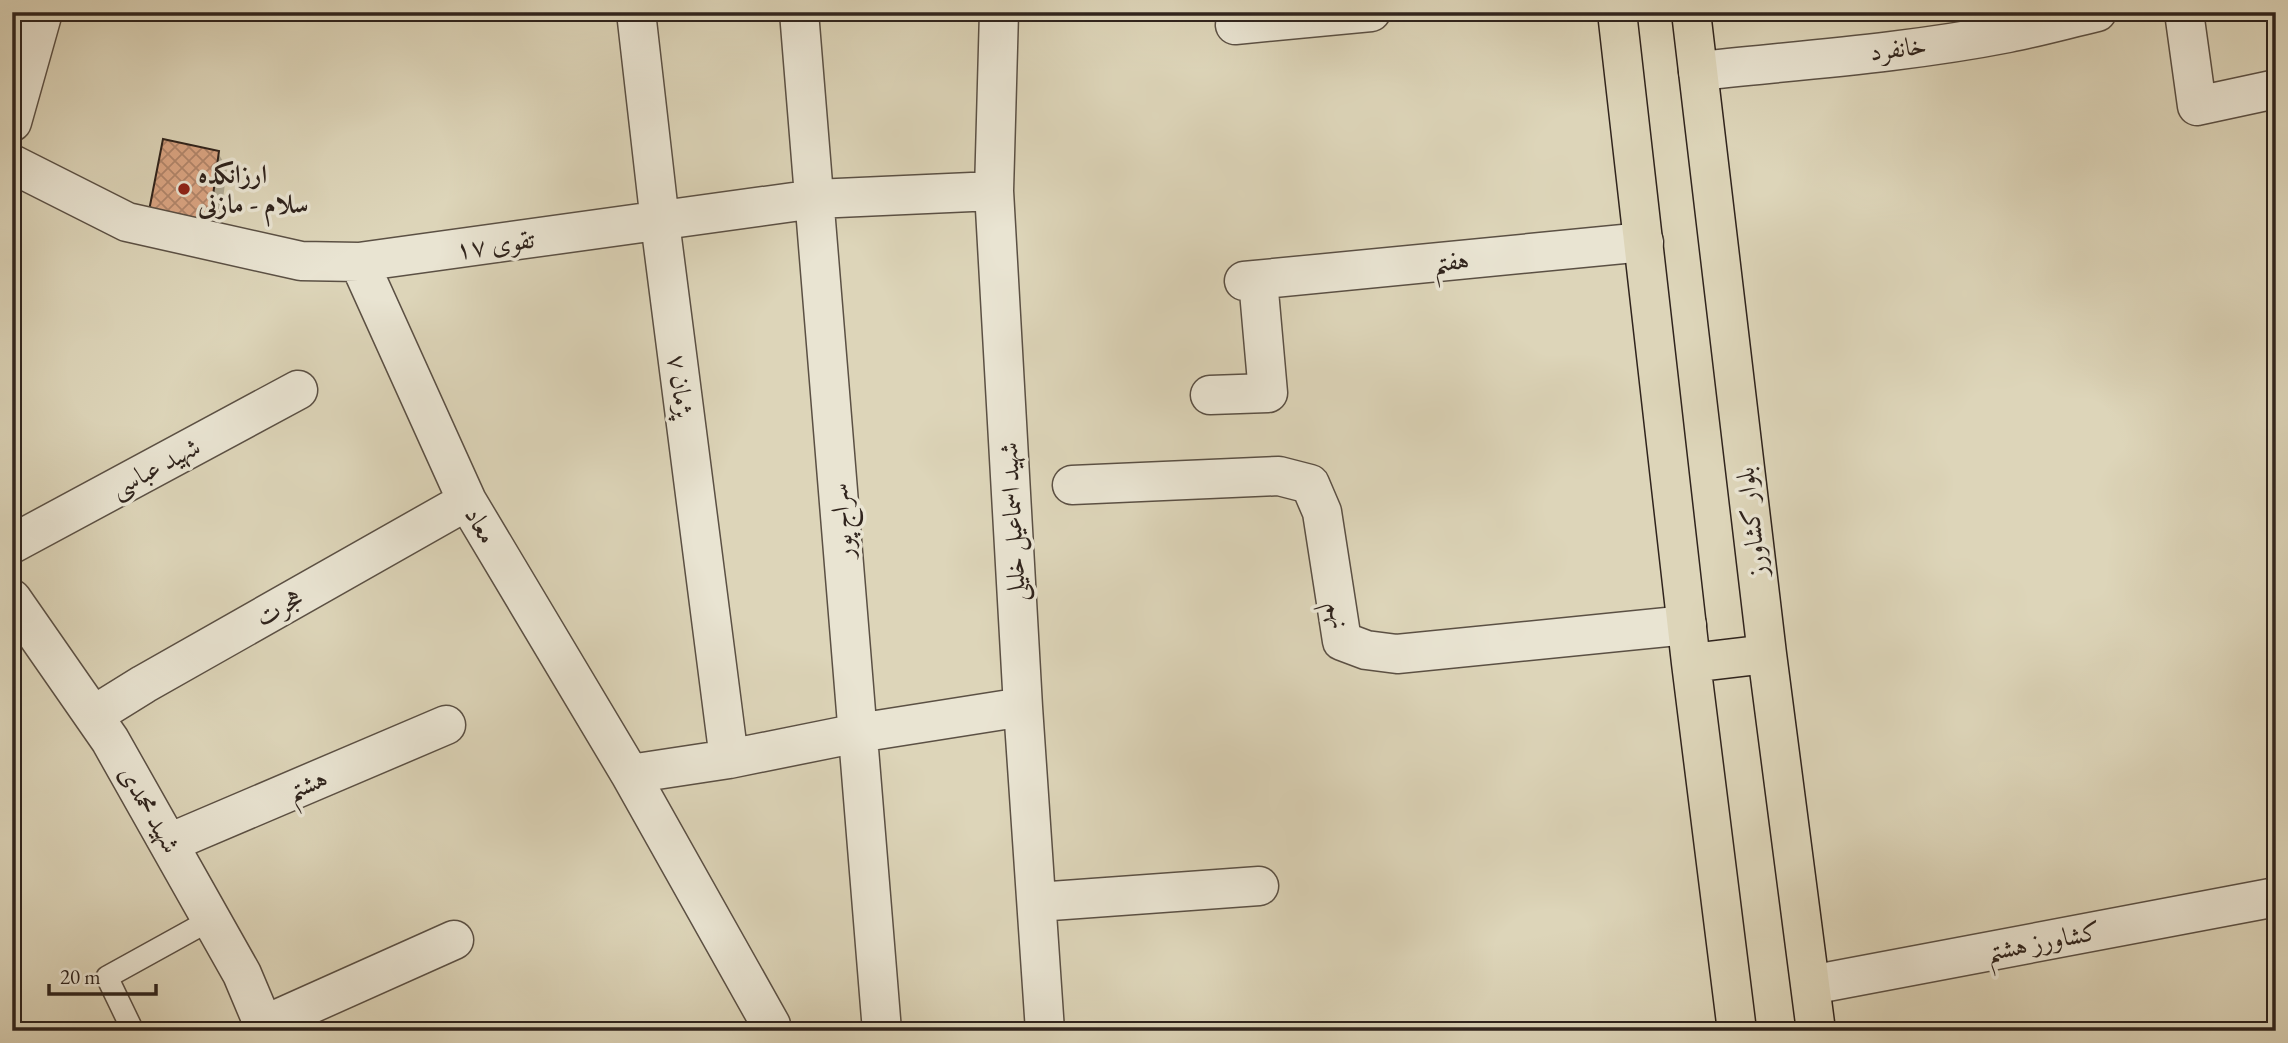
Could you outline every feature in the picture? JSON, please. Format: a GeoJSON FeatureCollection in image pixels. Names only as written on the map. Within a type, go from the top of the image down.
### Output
{"type":"FeatureCollection","features":[{"type":"Feature","properties":{"kind":"main road"},"geometry":{"type":"LineString","coordinates":[[1617,12],[1691,663],[1737,1031]]}},
{"type":"Feature","properties":{"kind":"main road","name":"بلوار کشاورز"},"geometry":{"type":"LineString","coordinates":[[1691,12],[1767,654],[1816,1031]]}},
{"type":"Feature","properties":{"kind":"main road"},"geometry":{"type":"LineString","coordinates":[[1691,663],[1767,654]]}},
{"type":"Feature","properties":{"kind":"street"},"geometry":{"type":"LineString","coordinates":[[12,122],[43,12]]}},
{"type":"Feature","properties":{"kind":"street","name":"پژمان ۷"},"geometry":{"type":"LineString","coordinates":[[636,12],[660,222],[729,759]]}},
{"type":"Feature","properties":{"kind":"street","name":"سراج پور"},"geometry":{"type":"LineString","coordinates":[[799,12],[882,1031]]}},
{"type":"Feature","properties":{"kind":"street","name":"شهید اسماعیل خلیلی"},"geometry":{"type":"LineString","coordinates":[[999,12],[994,191],[1023,707],[1045,1031]]}},
{"type":"Feature","properties":{"kind":"street"},"geometry":{"type":"LineString","coordinates":[[1235,25],[1371,12]]}},
{"type":"Feature","properties":{"kind":"street","name":"خانفرد"},"geometry":{"type":"LineString","coordinates":[[1698,71],[1878,52],[1966,26],[2007,33],[2097,12]]}},
{"type":"Feature","properties":{"kind":"street"},"geometry":{"type":"LineString","coordinates":[[2184,12],[2197,106],[2276,89]]}},
{"type":"Feature","properties":{"kind":"street","name":"تقوی ۱۷"},"geometry":{"type":"LineString","coordinates":[[12,164],[127,222],[301,261],[359,262],[815,199],[994,191]]}},
{"type":"Feature","properties":{"kind":"street","name":"هفتم"},"geometry":{"type":"LineString","coordinates":[[1210,396],[1268,393],[1251,280],[1644,242]]}},
{"type":"Feature","properties":{"kind":"street","name":"معاد"},"geometry":{"type":"LineString","coordinates":[[359,262],[467,501],[629,774],[771,1025]]}},
{"type":"Feature","properties":{"kind":"street","name":"شهید عباسی"},"geometry":{"type":"LineString","coordinates":[[12,544],[298,390]]}},
{"type":"Feature","properties":{"kind":"street","name":"نهم"},"geometry":{"type":"LineString","coordinates":[[1072,485],[1279,476],[1310,484],[1322,512],[1342,641],[1366,650],[1397,654],[1687,625]]}},
{"type":"Feature","properties":{"kind":"street","name":"هجرت"},"geometry":{"type":"LineString","coordinates":[[93,715],[467,501]]}},
{"type":"Feature","properties":{"kind":"street","name":"شهید محمدی"},"geometry":{"type":"LineString","coordinates":[[12,599],[110,740],[242,974],[265,1028]]}},
{"type":"Feature","properties":{"kind":"street"},"geometry":{"type":"LineString","coordinates":[[629,774],[1023,707]]}},
{"type":"Feature","properties":{"kind":"street","name":"هشتم"},"geometry":{"type":"LineString","coordinates":[[169,842],[446,725]]}},
{"type":"Feature","properties":{"kind":"street"},"geometry":{"type":"LineString","coordinates":[[1037,902],[1259,886]]}},
{"type":"Feature","properties":{"kind":"street","name":"کشاورز هشتم"},"geometry":{"type":"LineString","coordinates":[[1811,985],[2276,897]]}},
{"type":"Feature","properties":{"kind":"street"},"geometry":{"type":"LineString","coordinates":[[265,1028],[454,940]]}},
{"type":"Feature","properties":{"kind":"lane"},"geometry":{"type":"LineString","coordinates":[[133,1031],[107,977],[212,919]]}},
{"type":"Feature","properties":{"kind":"building","name":"ارزانکده سلام - مازنی"},"geometry":{"type":"Polygon","coordinates":[[[163,139],[219,151],[207,240],[146,226],[163,139]]]}},
{"type":"Feature","properties":{"kind":"place","name":"ارزانکده سلام - مازنی"},"geometry":{"type":"Point","coordinates":[184,189]}}]}
